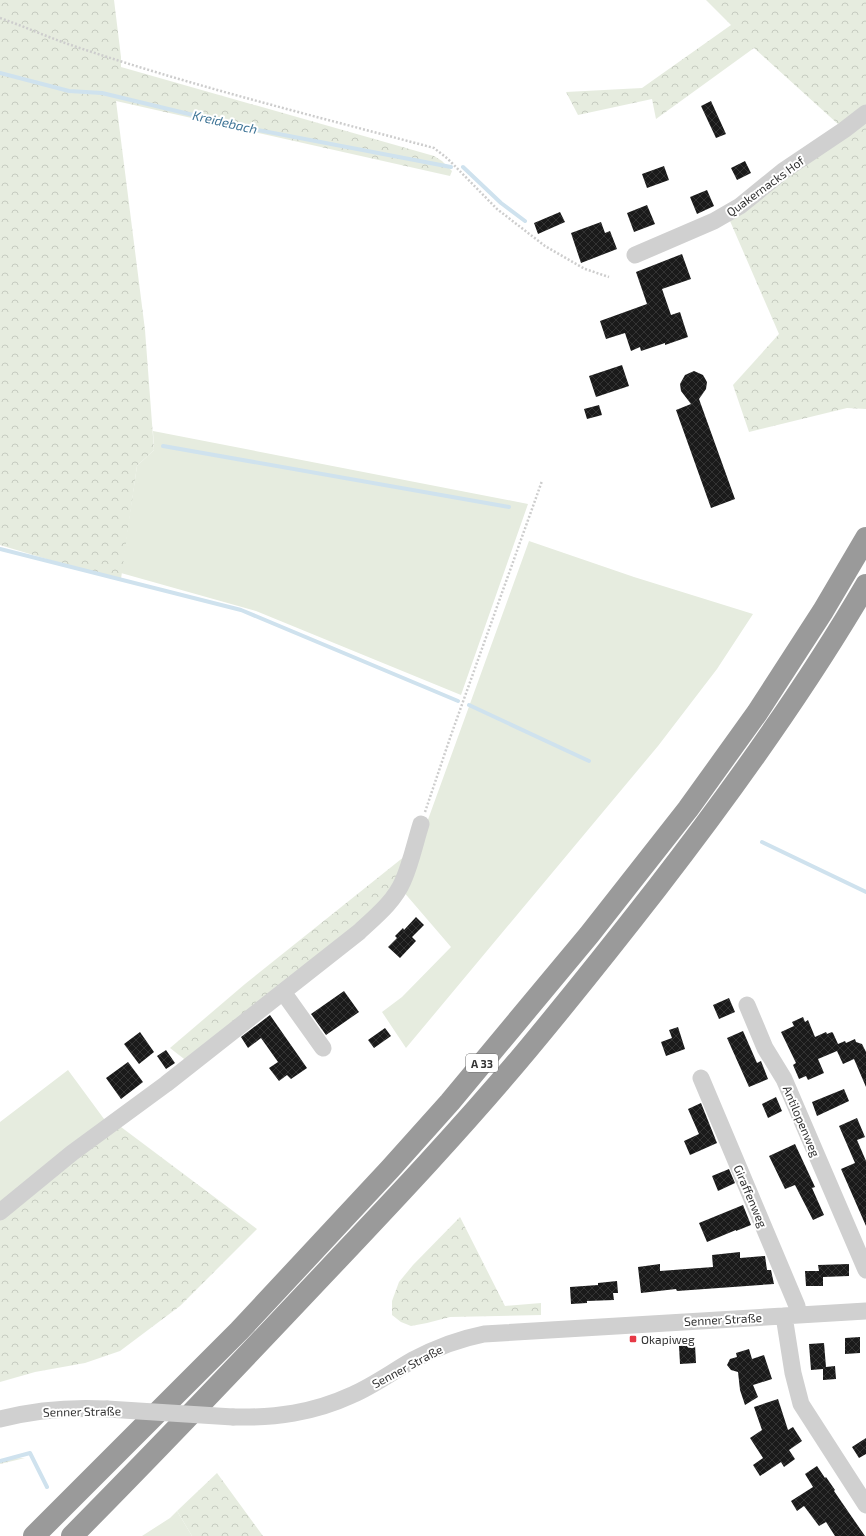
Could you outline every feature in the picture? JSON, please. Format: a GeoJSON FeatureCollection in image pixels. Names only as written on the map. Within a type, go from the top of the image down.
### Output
{"type":"FeatureCollection","features":[{"type":"Feature","properties":{"kind":"highway","name":"A 33"},"geometry":{"type":"LineString","coordinates":[[34,1536],[238,1331],[390,1169],[455,1096],[589,935],[688,809],[757,713],[823,611],[866,538]]}},
{"type":"Feature","properties":{"kind":"highway","name":"A 33"},"geometry":{"type":"LineString","coordinates":[[72,1536],[159,1448],[400,1193],[526,1051],[609,950],[710,819],[775,727],[844,623],[866,585]]}},
{"type":"Feature","properties":{"kind":"street","name":"Quakernacks Hof"},"geometry":{"type":"LineString","coordinates":[[635,254],[714,221],[740,206],[783,171],[844,130],[866,113]]}},
{"type":"Feature","properties":{"kind":"street"},"geometry":{"type":"LineString","coordinates":[[0,1212],[72,1153],[166,1084],[359,932],[382,912],[403,881],[421,824]]}},
{"type":"Feature","properties":{"kind":"street"},"geometry":{"type":"LineString","coordinates":[[283,992],[323,1048]]}},
{"type":"Feature","properties":{"kind":"street","name":"Antilopenweg"},"geometry":{"type":"LineString","coordinates":[[747,1005],[765,1048],[784,1079],[860,1237],[866,1270]]}},
{"type":"Feature","properties":{"kind":"street","name":"Giraffenweg"},"geometry":{"type":"LineString","coordinates":[[701,1078],[797,1306],[791,1315]]}},
{"type":"Feature","properties":{"kind":"street","name":"Senner Straße"},"geometry":{"type":"LineString","coordinates":[[0,1419],[43,1411],[91,1408],[233,1417],[281,1416],[305,1412],[328,1405],[363,1390],[430,1352],[451,1343],[484,1334],[866,1311]]}},
{"type":"Feature","properties":{"kind":"street"},"geometry":{"type":"LineString","coordinates":[[791,1315],[792,1373],[801,1404],[866,1506]]}},
{"type":"Feature","properties":{"kind":"path"},"geometry":{"type":"LineString","coordinates":[[0,18],[67,43],[130,64],[298,113],[434,148],[448,159],[497,209],[545,246],[586,269],[609,277]]}},
{"type":"Feature","properties":{"kind":"path"},"geometry":{"type":"LineString","coordinates":[[421,824],[450,738],[542,481]]}},
{"type":"Feature","properties":{"kind":"green space"},"geometry":{"type":"Polygon","coordinates":[[[0,0],[114,0],[121,67],[434,156],[442,161],[452,171],[450,176],[116,101],[145,330],[154,450],[137,466],[121,579],[73,567],[0,545],[0,0]]]}},
{"type":"Feature","properties":{"kind":"green space"},"geometry":{"type":"Polygon","coordinates":[[[706,0],[866,0],[866,409],[847,408],[749,432],[733,385],[779,334],[730,221],[839,125],[754,48],[656,119],[652,99],[578,115],[566,92],[642,88],[731,25],[706,0]]]}},
{"type":"Feature","properties":{"kind":"green space"},"geometry":{"type":"Polygon","coordinates":[[[153,431],[528,504],[461,695],[256,611],[121,573],[137,466],[154,450],[153,431]]]}},
{"type":"Feature","properties":{"kind":"green space"},"geometry":{"type":"Polygon","coordinates":[[[529,541],[634,577],[753,614],[717,669],[658,746],[406,1048],[382,1012],[402,997],[451,947],[402,890],[529,541]]]}},
{"type":"Feature","properties":{"kind":"green space"},"geometry":{"type":"Polygon","coordinates":[[[405,856],[399,881],[379,910],[188,1062],[170,1048],[245,984],[405,856]]]}},
{"type":"Feature","properties":{"kind":"green space"},"geometry":{"type":"Polygon","coordinates":[[[68,1070],[107,1123],[0,1208],[0,1122],[68,1070]]]}},
{"type":"Feature","properties":{"kind":"green space"},"geometry":{"type":"Polygon","coordinates":[[[117,1124],[257,1229],[180,1306],[120,1351],[85,1363],[35,1372],[0,1382],[0,1216],[117,1124]]]}},
{"type":"Feature","properties":{"kind":"green space"},"geometry":{"type":"Polygon","coordinates":[[[460,1217],[505,1306],[541,1303],[541,1315],[450,1317],[411,1326],[401,1322],[392,1315],[392,1301],[399,1282],[413,1265],[460,1217]]]}},
{"type":"Feature","properties":{"kind":"green space"},"geometry":{"type":"Polygon","coordinates":[[[25,1458],[0,1464],[0,1459],[25,1458]]]}},
{"type":"Feature","properties":{"kind":"green space"},"geometry":{"type":"Polygon","coordinates":[[[217,1473],[263,1536],[192,1536],[177,1511],[217,1473]]]}},
{"type":"Feature","properties":{"kind":"green space"},"geometry":{"type":"Polygon","coordinates":[[[177,1511],[192,1536],[142,1536],[170,1518],[177,1511]]]}},
{"type":"Feature","properties":{"kind":"building"},"geometry":{"type":"Polygon","coordinates":[[[711,101],[726,134],[716,138],[701,106],[711,101]]]}},
{"type":"Feature","properties":{"kind":"building"},"geometry":{"type":"Polygon","coordinates":[[[745,161],[751,173],[737,180],[731,168],[745,161]]]}},
{"type":"Feature","properties":{"kind":"building"},"geometry":{"type":"Polygon","coordinates":[[[664,166],[669,180],[647,188],[642,174],[664,166]]]}},
{"type":"Feature","properties":{"kind":"building"},"geometry":{"type":"Polygon","coordinates":[[[707,190],[714,206],[697,214],[690,197],[707,190]]]}},
{"type":"Feature","properties":{"kind":"building"},"geometry":{"type":"Polygon","coordinates":[[[647,205],[655,224],[634,232],[627,213],[647,205]]]}},
{"type":"Feature","properties":{"kind":"building"},"geometry":{"type":"Polygon","coordinates":[[[560,212],[565,222],[538,234],[534,223],[560,212]]]}},
{"type":"Feature","properties":{"kind":"building"},"geometry":{"type":"Polygon","coordinates":[[[601,222],[605,233],[610,231],[617,249],[581,263],[571,233],[601,222]]]}},
{"type":"Feature","properties":{"kind":"building"},"geometry":{"type":"Polygon","coordinates":[[[682,254],[691,279],[662,289],[671,315],[680,312],[688,337],[641,351],[640,347],[631,351],[625,333],[606,339],[600,321],[647,304],[636,272],[682,254]]]}},
{"type":"Feature","properties":{"kind":"building"},"geometry":{"type":"Polygon","coordinates":[[[622,365],[629,386],[596,397],[589,376],[622,365]]]}},
{"type":"Feature","properties":{"kind":"building"},"geometry":{"type":"Polygon","coordinates":[[[694,371],[703,375],[707,382],[706,389],[699,399],[735,499],[711,508],[676,410],[691,404],[681,391],[680,384],[685,375],[694,371]]]}},
{"type":"Feature","properties":{"kind":"building"},"geometry":{"type":"Polygon","coordinates":[[[599,405],[602,415],[587,419],[584,409],[599,405]]]}},
{"type":"Feature","properties":{"kind":"building"},"geometry":{"type":"Polygon","coordinates":[[[416,917],[424,925],[412,937],[416,941],[400,958],[388,947],[397,938],[395,936],[403,928],[404,930],[416,917]]]}},
{"type":"Feature","properties":{"kind":"building"},"geometry":{"type":"Polygon","coordinates":[[[344,991],[359,1012],[326,1035],[311,1014],[344,991]]]}},
{"type":"Feature","properties":{"kind":"building"},"geometry":{"type":"Polygon","coordinates":[[[729,998],[735,1012],[719,1019],[713,1005],[729,998]]]}},
{"type":"Feature","properties":{"kind":"building"},"geometry":{"type":"Polygon","coordinates":[[[270,1015],[307,1068],[291,1079],[287,1075],[279,1081],[269,1068],[278,1062],[261,1038],[248,1048],[241,1037],[270,1015]]]}},
{"type":"Feature","properties":{"kind":"building"},"geometry":{"type":"Polygon","coordinates":[[[803,1017],[805,1022],[808,1020],[815,1037],[826,1032],[827,1034],[832,1032],[838,1044],[845,1041],[846,1043],[855,1039],[856,1042],[862,1044],[866,1052],[866,1087],[854,1059],[843,1064],[837,1051],[818,1059],[824,1073],[808,1080],[806,1076],[799,1079],[793,1065],[796,1063],[781,1032],[794,1026],[792,1022],[803,1017]]]}},
{"type":"Feature","properties":{"kind":"building"},"geometry":{"type":"Polygon","coordinates":[[[678,1027],[685,1049],[666,1056],[661,1042],[672,1038],[669,1030],[678,1027]]]}},
{"type":"Feature","properties":{"kind":"building"},"geometry":{"type":"Polygon","coordinates":[[[385,1028],[391,1036],[374,1048],[368,1040],[385,1028]]]}},
{"type":"Feature","properties":{"kind":"building"},"geometry":{"type":"Polygon","coordinates":[[[743,1031],[757,1063],[761,1061],[768,1079],[749,1087],[727,1038],[743,1031]]]}},
{"type":"Feature","properties":{"kind":"building"},"geometry":{"type":"Polygon","coordinates":[[[140,1032],[154,1052],[139,1064],[124,1044],[140,1032]]]}},
{"type":"Feature","properties":{"kind":"building"},"geometry":{"type":"Polygon","coordinates":[[[166,1050],[175,1063],[166,1069],[157,1056],[166,1050]]]}},
{"type":"Feature","properties":{"kind":"building"},"geometry":{"type":"Polygon","coordinates":[[[128,1062],[143,1082],[121,1099],[106,1078],[128,1062]]]}},
{"type":"Feature","properties":{"kind":"building"},"geometry":{"type":"Polygon","coordinates":[[[844,1089],[849,1101],[817,1116],[812,1102],[844,1089]]]}},
{"type":"Feature","properties":{"kind":"building"},"geometry":{"type":"Polygon","coordinates":[[[776,1097],[782,1111],[768,1118],[762,1104],[776,1097]]]}},
{"type":"Feature","properties":{"kind":"building"},"geometry":{"type":"Polygon","coordinates":[[[701,1103],[717,1143],[690,1155],[684,1141],[699,1134],[688,1109],[701,1103]]]}},
{"type":"Feature","properties":{"kind":"building"},"geometry":{"type":"Polygon","coordinates":[[[857,1118],[865,1137],[857,1140],[866,1161],[866,1226],[841,1169],[855,1163],[839,1126],[857,1118]]]}},
{"type":"Feature","properties":{"kind":"building"},"geometry":{"type":"Polygon","coordinates":[[[795,1144],[815,1187],[812,1188],[824,1215],[813,1220],[795,1185],[785,1189],[769,1156],[795,1144]]]}},
{"type":"Feature","properties":{"kind":"building"},"geometry":{"type":"Polygon","coordinates":[[[729,1169],[735,1183],[718,1191],[712,1176],[729,1169]]]}},
{"type":"Feature","properties":{"kind":"building"},"geometry":{"type":"Polygon","coordinates":[[[743,1205],[751,1225],[707,1242],[699,1223],[743,1205]]]}},
{"type":"Feature","properties":{"kind":"building"},"geometry":{"type":"Polygon","coordinates":[[[740,1252],[740,1258],[765,1256],[767,1270],[771,1270],[774,1284],[677,1291],[676,1289],[641,1293],[638,1267],[660,1264],[660,1271],[713,1267],[712,1255],[740,1252]]]}},
{"type":"Feature","properties":{"kind":"building"},"geometry":{"type":"Polygon","coordinates":[[[849,1264],[849,1276],[823,1277],[823,1286],[806,1286],[805,1271],[819,1271],[818,1265],[849,1264]]]}},
{"type":"Feature","properties":{"kind":"building"},"geometry":{"type":"Polygon","coordinates":[[[617,1281],[618,1293],[613,1293],[614,1300],[587,1301],[587,1303],[571,1304],[570,1287],[598,1285],[598,1283],[617,1281]]]}},
{"type":"Feature","properties":{"kind":"building"},"geometry":{"type":"Polygon","coordinates":[[[860,1337],[860,1353],[845,1354],[845,1338],[860,1337]]]}},
{"type":"Feature","properties":{"kind":"building"},"geometry":{"type":"Polygon","coordinates":[[[824,1343],[826,1367],[835,1366],[836,1379],[823,1380],[823,1369],[811,1370],[809,1344],[824,1343]]]}},
{"type":"Feature","properties":{"kind":"building"},"geometry":{"type":"Polygon","coordinates":[[[695,1345],[696,1363],[680,1364],[679,1346],[695,1345]]]}},
{"type":"Feature","properties":{"kind":"building"},"geometry":{"type":"Polygon","coordinates":[[[749,1349],[752,1359],[764,1355],[772,1379],[753,1385],[758,1397],[745,1405],[740,1390],[738,1372],[731,1370],[727,1365],[730,1359],[737,1357],[736,1353],[749,1349]]]}},
{"type":"Feature","properties":{"kind":"building"},"geometry":{"type":"Polygon","coordinates":[[[778,1399],[788,1430],[793,1427],[802,1441],[789,1450],[795,1459],[784,1467],[781,1462],[760,1476],[753,1465],[763,1458],[750,1438],[762,1430],[754,1407],[778,1399]]]}},
{"type":"Feature","properties":{"kind":"building"},"geometry":{"type":"Polygon","coordinates":[[[866,1438],[866,1454],[859,1458],[852,1447],[866,1438]]]}},
{"type":"Feature","properties":{"kind":"building"},"geometry":{"type":"Polygon","coordinates":[[[817,1466],[835,1490],[834,1491],[865,1536],[835,1536],[826,1522],[819,1526],[804,1506],[797,1511],[791,1501],[813,1487],[805,1474],[817,1466]]]}},
{"type":"Feature","properties":{"kind":"waterway","name":"Kreidebach"},"geometry":{"type":"LineString","coordinates":[[0,73],[69,91],[102,93],[247,128],[451,167]]}},
{"type":"Feature","properties":{"kind":"waterway","name":"Kreidebach"},"geometry":{"type":"LineString","coordinates":[[463,167],[501,203],[525,221]]}},
{"type":"Feature","properties":{"kind":"waterway"},"geometry":{"type":"LineString","coordinates":[[163,446],[509,507]]}},
{"type":"Feature","properties":{"kind":"waterway"},"geometry":{"type":"LineString","coordinates":[[0,549],[241,610],[458,701]]}},
{"type":"Feature","properties":{"kind":"waterway"},"geometry":{"type":"LineString","coordinates":[[469,705],[589,761]]}},
{"type":"Feature","properties":{"kind":"waterway"},"geometry":{"type":"LineString","coordinates":[[762,842],[866,892]]}},
{"type":"Feature","properties":{"kind":"waterway"},"geometry":{"type":"LineString","coordinates":[[0,1461],[30,1453],[47,1487]]}},
{"type":"Feature","properties":{"kind":"place","name":"Okapiweg"},"geometry":{"type":"Point","coordinates":[633,1339]}}]}
